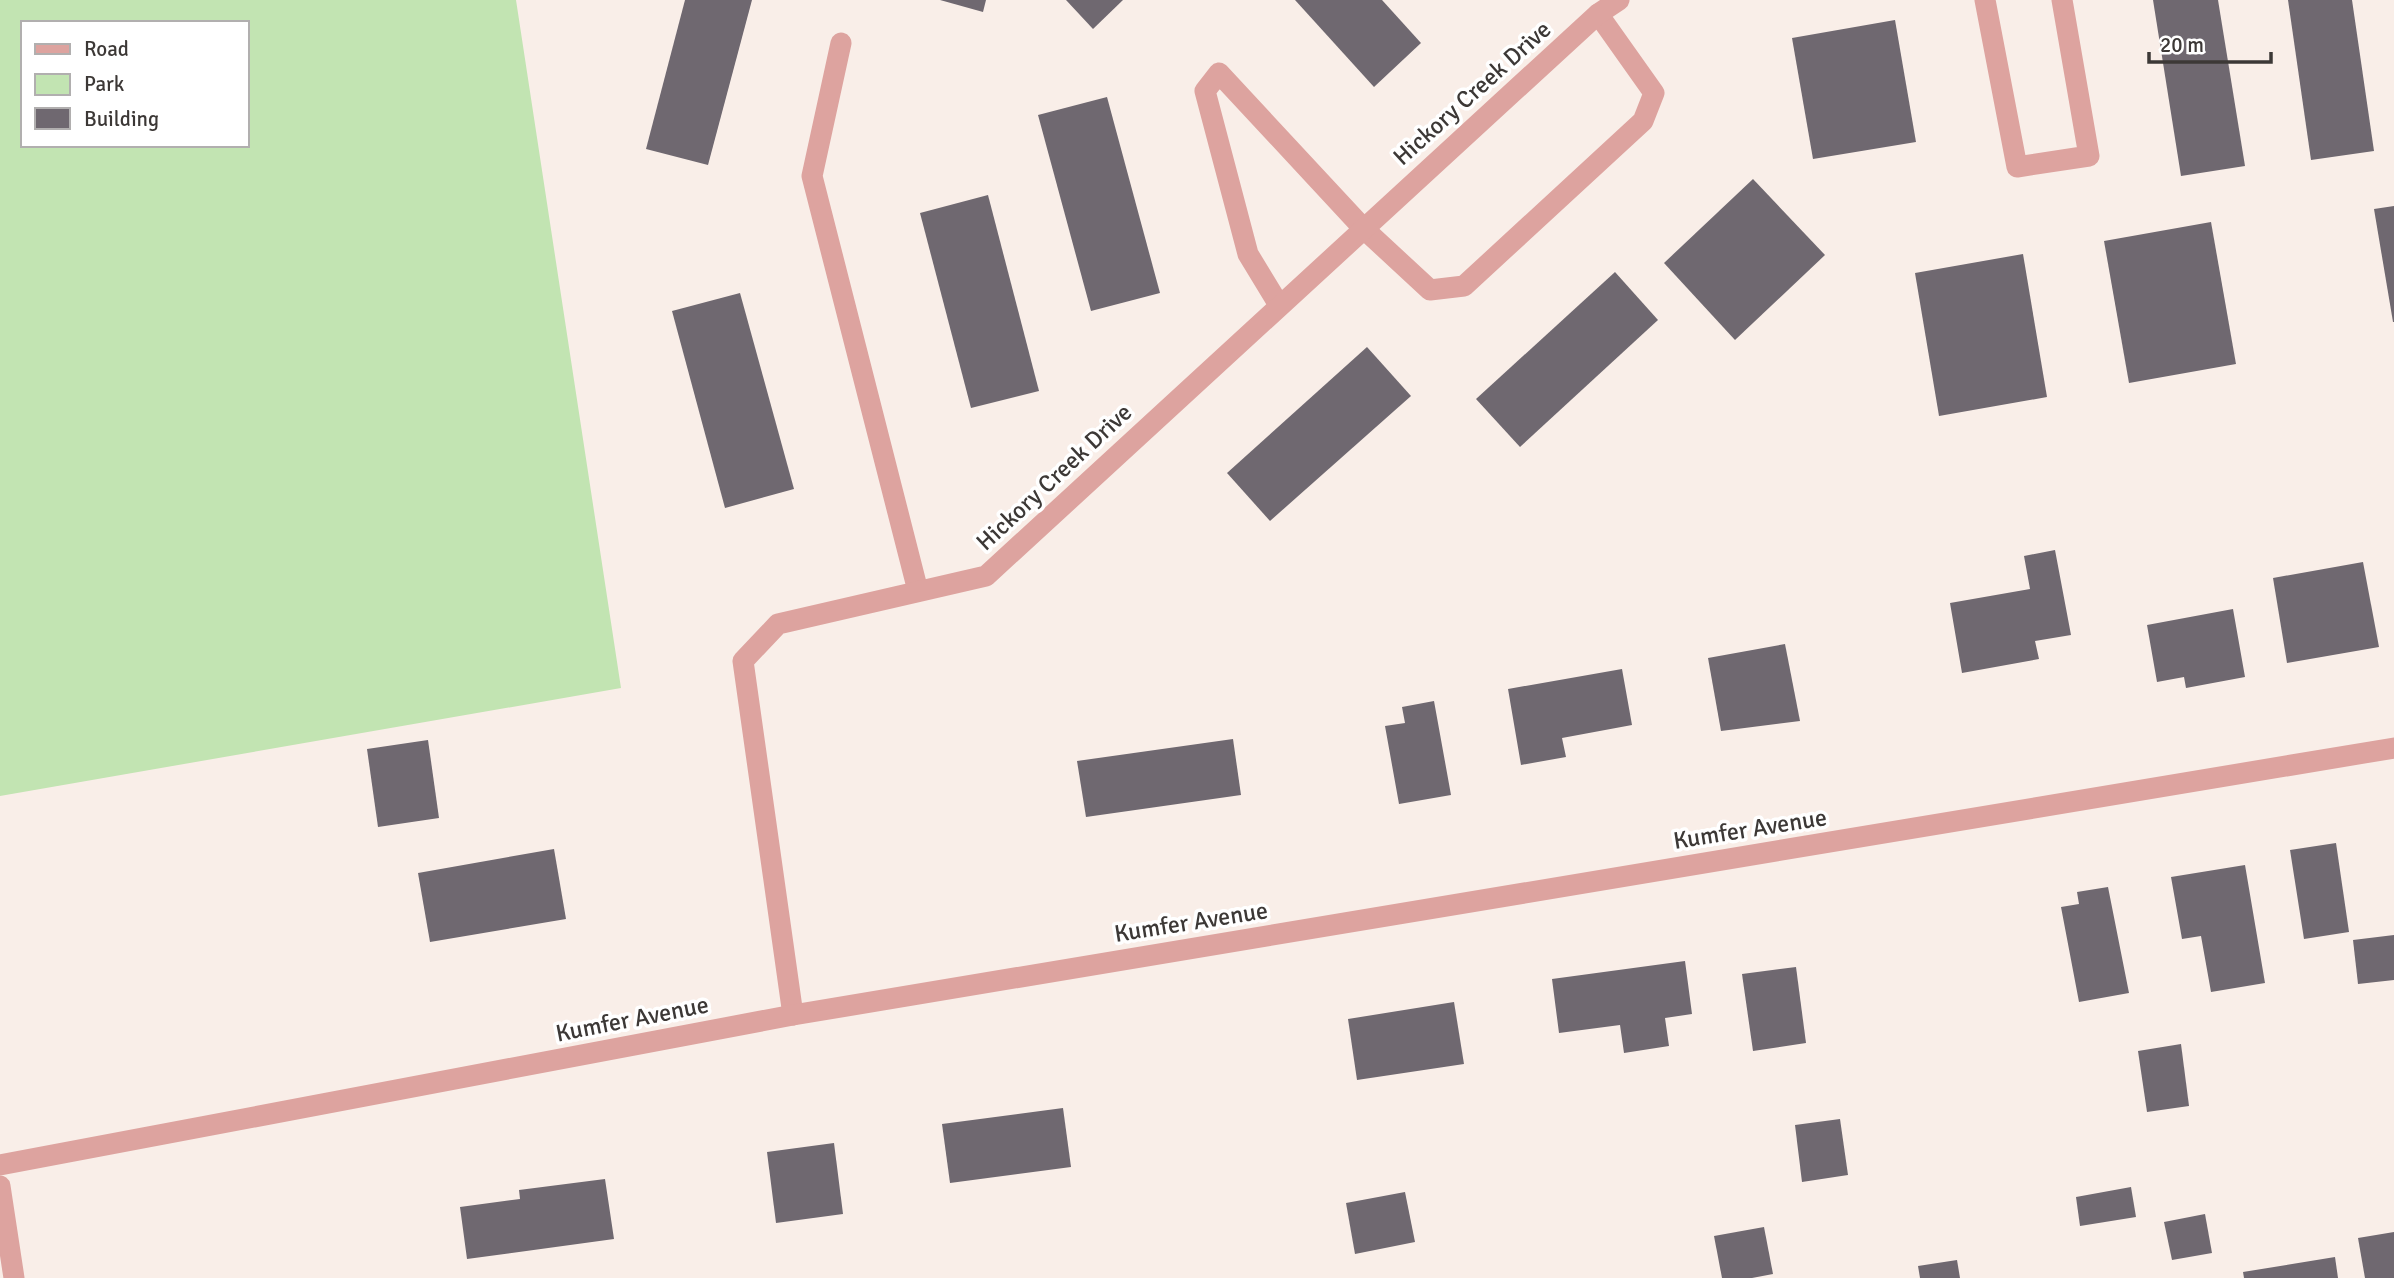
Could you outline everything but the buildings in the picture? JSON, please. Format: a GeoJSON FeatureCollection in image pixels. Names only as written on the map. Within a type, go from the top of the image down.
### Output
{"type":"FeatureCollection","features":[{"type":"Feature","properties":{"kind":"street","name":"Hickory Creek Drive"},"geometry":{"type":"LineString","coordinates":[[793,1015],[743,661],[778,624],[986,576],[1598,14],[1619,0]]}},
{"type":"Feature","properties":{"kind":"street"},"geometry":{"type":"LineString","coordinates":[[1985,0],[2017,167],[2089,156],[2062,0]]}},
{"type":"Feature","properties":{"kind":"street"},"geometry":{"type":"LineString","coordinates":[[1279,305],[1248,254],[1205,91],[1219,73],[1363,228],[1430,290],[1464,286],[1643,121],[1654,93],[1598,14]]}},
{"type":"Feature","properties":{"kind":"street"},"geometry":{"type":"LineString","coordinates":[[841,43],[812,176],[918,591]]}},
{"type":"Feature","properties":{"kind":"street","name":"Kumfer Avenue"},"geometry":{"type":"LineString","coordinates":[[0,1165],[793,1015],[2394,748]]}},
{"type":"Feature","properties":{"kind":"street"},"geometry":{"type":"LineString","coordinates":[[0,1186],[13,1278]]}},
{"type":"Feature","properties":{"kind":"green space"},"geometry":{"type":"Polygon","coordinates":[[[0,0],[516,0],[621,688],[0,796],[0,0]]]}}]}
